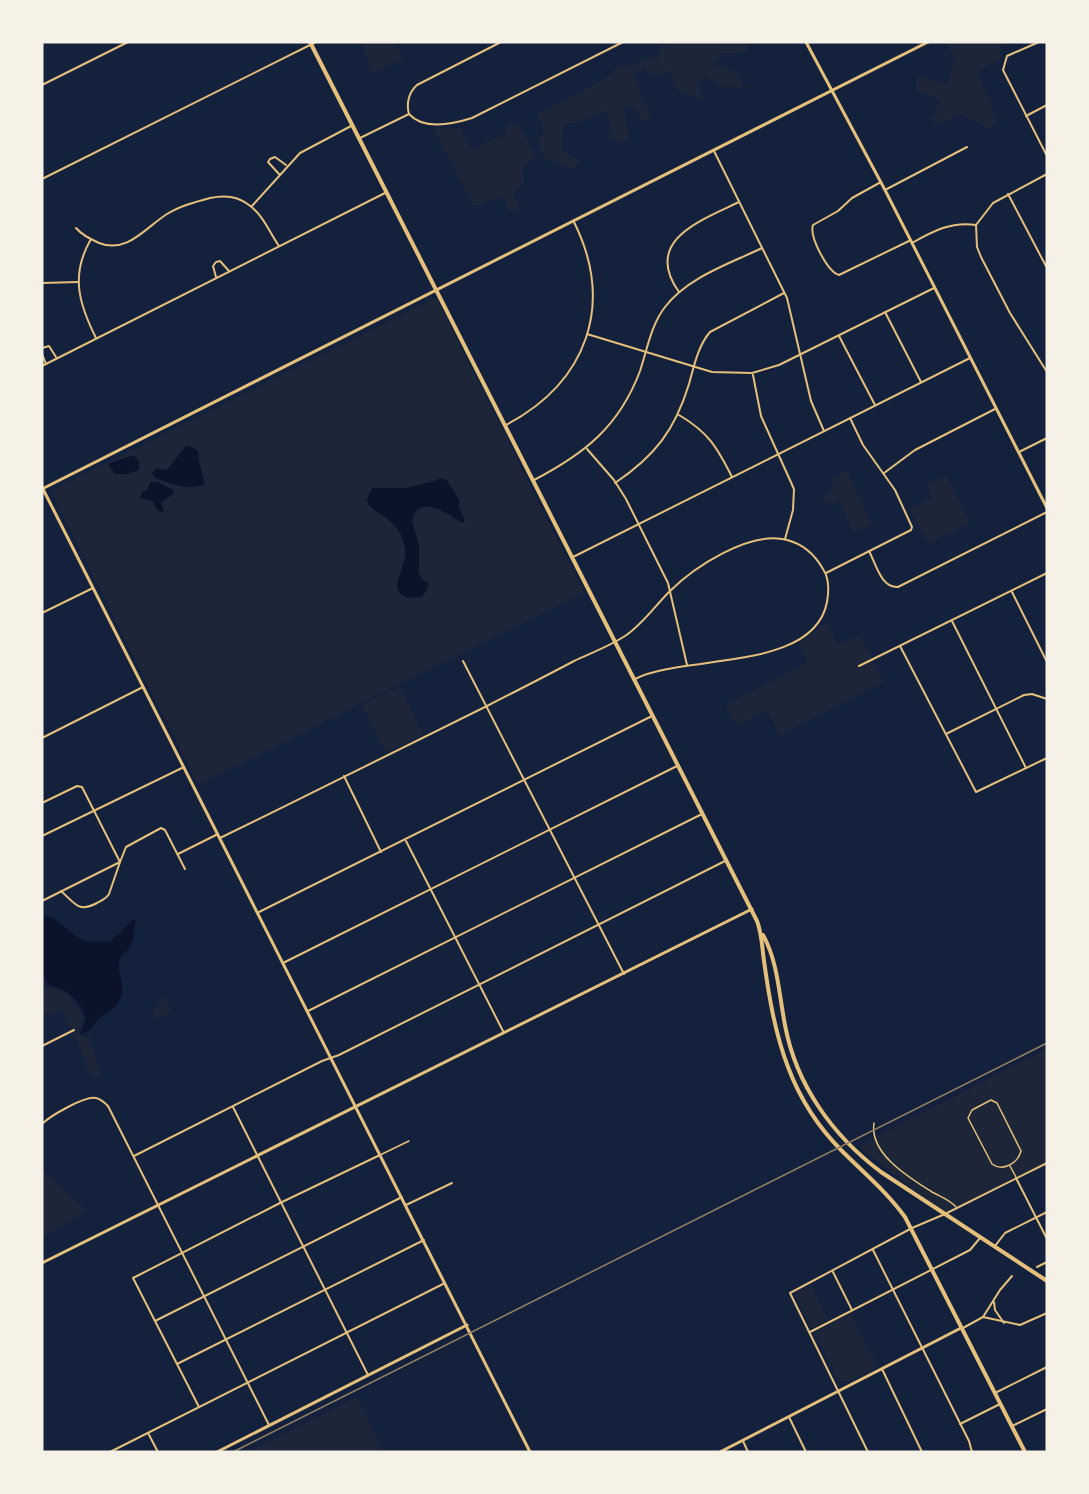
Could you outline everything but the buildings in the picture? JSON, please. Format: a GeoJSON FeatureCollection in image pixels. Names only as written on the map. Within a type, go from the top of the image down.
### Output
{"type":"FeatureCollection","features":[{"type":"Feature","properties":{"kind":"main road"},"geometry":{"type":"LineString","coordinates":[[312,43],[752,909],[773,960],[790,1045],[800,1074],[818,1107],[836,1131],[881,1172],[1047,1281]]}},
{"type":"Feature","properties":{"kind":"main road"},"geometry":{"type":"LineString","coordinates":[[761,932],[777,1032],[799,1092],[831,1139],[878,1184],[896,1204],[912,1228],[1025,1452]]}},
{"type":"Feature","properties":{"kind":"street"},"geometry":{"type":"LineString","coordinates":[[42,85],[128,42]]}},
{"type":"Feature","properties":{"kind":"street"},"geometry":{"type":"LineString","coordinates":[[501,42],[417,85],[408,99],[409,114],[412,118],[432,124],[464,121],[622,42]]}},
{"type":"Feature","properties":{"kind":"street"},"geometry":{"type":"LineString","coordinates":[[806,42],[881,182],[1047,510],[898,587],[888,586],[884,582],[869,551]]}},
{"type":"Feature","properties":{"kind":"street"},"geometry":{"type":"LineString","coordinates":[[530,1452],[42,488],[928,42]]}},
{"type":"Feature","properties":{"kind":"street"},"geometry":{"type":"LineString","coordinates":[[1039,42],[1007,56],[1002,70],[1047,156]]}},
{"type":"Feature","properties":{"kind":"street"},"geometry":{"type":"LineString","coordinates":[[42,179],[312,43]]}},
{"type":"Feature","properties":{"kind":"street"},"geometry":{"type":"LineString","coordinates":[[1026,116],[1047,105]]}},
{"type":"Feature","properties":{"kind":"street"},"geometry":{"type":"LineString","coordinates":[[360,138],[409,114]]}},
{"type":"Feature","properties":{"kind":"street"},"geometry":{"type":"LineString","coordinates":[[252,206],[286,165],[300,153],[353,125]]}},
{"type":"Feature","properties":{"kind":"street"},"geometry":{"type":"LineString","coordinates":[[885,190],[967,147]]}},
{"type":"Feature","properties":{"kind":"street"},"geometry":{"type":"LineString","coordinates":[[714,151],[785,292],[811,400],[824,430]]}},
{"type":"Feature","properties":{"kind":"street"},"geometry":{"type":"LineString","coordinates":[[279,174],[268,162],[270,159],[275,156],[286,165]]}},
{"type":"Feature","properties":{"kind":"street"},"geometry":{"type":"LineString","coordinates":[[1047,174],[993,203],[976,225],[977,247],[981,257],[1004,301],[1047,372]]}},
{"type":"Feature","properties":{"kind":"street"},"geometry":{"type":"LineString","coordinates":[[881,182],[852,198],[838,211],[814,223],[811,229],[829,268],[836,274],[844,273],[951,224],[976,225]]}},
{"type":"Feature","properties":{"kind":"street"},"geometry":{"type":"LineString","coordinates":[[42,354],[44,365],[387,192]]}},
{"type":"Feature","properties":{"kind":"street"},"geometry":{"type":"LineString","coordinates":[[1008,194],[1047,268]]}},
{"type":"Feature","properties":{"kind":"street"},"geometry":{"type":"LineString","coordinates":[[76,228],[91,239],[110,246],[122,245],[184,206],[215,197],[234,197],[252,206],[279,246]]}},
{"type":"Feature","properties":{"kind":"street"},"geometry":{"type":"LineString","coordinates":[[679,292],[670,277],[668,268],[668,258],[675,239],[690,226],[739,202]]}},
{"type":"Feature","properties":{"kind":"street"},"geometry":{"type":"LineString","coordinates":[[506,425],[537,406],[557,388],[573,367],[587,334],[593,302],[592,276],[585,247],[574,222]]}},
{"type":"Feature","properties":{"kind":"street"},"geometry":{"type":"LineString","coordinates":[[91,239],[83,253],[78,282],[81,304],[96,338]]}},
{"type":"Feature","properties":{"kind":"street"},"geometry":{"type":"LineString","coordinates":[[534,480],[563,465],[587,448],[612,422],[634,387],[658,317],[679,292],[694,282],[762,248]]}},
{"type":"Feature","properties":{"kind":"street"},"geometry":{"type":"LineString","coordinates":[[216,277],[213,266],[216,262],[220,261],[229,271]]}},
{"type":"Feature","properties":{"kind":"street"},"geometry":{"type":"LineString","coordinates":[[42,283],[78,282]]}},
{"type":"Feature","properties":{"kind":"street"},"geometry":{"type":"LineString","coordinates":[[587,334],[694,367],[726,374],[752,373],[779,365],[935,287]]}},
{"type":"Feature","properties":{"kind":"street"},"geometry":{"type":"LineString","coordinates":[[615,483],[652,454],[668,434],[678,415],[703,342],[710,332],[785,292]]}},
{"type":"Feature","properties":{"kind":"street"},"geometry":{"type":"LineString","coordinates":[[885,312],[921,382]]}},
{"type":"Feature","properties":{"kind":"street"},"geometry":{"type":"LineString","coordinates":[[839,335],[875,405]]}},
{"type":"Feature","properties":{"kind":"street"},"geometry":{"type":"LineString","coordinates":[[42,348],[48,346],[57,358]]}},
{"type":"Feature","properties":{"kind":"street"},"geometry":{"type":"LineString","coordinates":[[573,557],[970,357]]}},
{"type":"Feature","properties":{"kind":"street"},"geometry":{"type":"LineString","coordinates":[[752,373],[761,416],[794,489],[793,510],[785,539]]}},
{"type":"Feature","properties":{"kind":"street"},"geometry":{"type":"LineString","coordinates":[[884,473],[915,450],[996,409]]}},
{"type":"Feature","properties":{"kind":"street"},"geometry":{"type":"LineString","coordinates":[[678,415],[693,423],[713,441],[732,477]]}},
{"type":"Feature","properties":{"kind":"street"},"geometry":{"type":"LineString","coordinates":[[826,573],[912,527],[895,490],[863,445],[850,418]]}},
{"type":"Feature","properties":{"kind":"street"},"geometry":{"type":"LineString","coordinates":[[1018,452],[1047,438]]}},
{"type":"Feature","properties":{"kind":"street"},"geometry":{"type":"LineString","coordinates":[[587,448],[615,483],[638,524],[670,591],[687,666]]}},
{"type":"Feature","properties":{"kind":"street"},"geometry":{"type":"LineString","coordinates":[[220,838],[626,635],[670,591],[698,568],[736,548],[762,540],[785,539],[812,554],[826,573],[828,594],[824,614],[806,636],[791,644],[756,654],[659,670],[635,679]]}},
{"type":"Feature","properties":{"kind":"street"},"geometry":{"type":"LineString","coordinates":[[859,666],[1047,573]]}},
{"type":"Feature","properties":{"kind":"street"},"geometry":{"type":"LineString","coordinates":[[42,613],[93,588]]}},
{"type":"Feature","properties":{"kind":"street"},"geometry":{"type":"LineString","coordinates":[[1011,591],[1047,662]]}},
{"type":"Feature","properties":{"kind":"street"},"geometry":{"type":"LineString","coordinates":[[951,620],[1026,768]]}},
{"type":"Feature","properties":{"kind":"street"},"geometry":{"type":"LineString","coordinates":[[900,646],[974,789],[979,792],[1047,758]]}},
{"type":"Feature","properties":{"kind":"street"},"geometry":{"type":"LineString","coordinates":[[463,661],[624,974]]}},
{"type":"Feature","properties":{"kind":"street"},"geometry":{"type":"LineString","coordinates":[[42,738],[143,687]]}},
{"type":"Feature","properties":{"kind":"street"},"geometry":{"type":"LineString","coordinates":[[946,734],[1028,694],[1047,699]]}},
{"type":"Feature","properties":{"kind":"street"},"geometry":{"type":"LineString","coordinates":[[257,914],[653,715]]}},
{"type":"Feature","properties":{"kind":"street"},"geometry":{"type":"LineString","coordinates":[[283,963],[678,765]]}},
{"type":"Feature","properties":{"kind":"street"},"geometry":{"type":"LineString","coordinates":[[42,836],[184,767]]}},
{"type":"Feature","properties":{"kind":"street"},"geometry":{"type":"LineString","coordinates":[[344,776],[381,852]]}},
{"type":"Feature","properties":{"kind":"street"},"geometry":{"type":"LineString","coordinates":[[42,803],[77,786],[82,787],[120,862]]}},
{"type":"Feature","properties":{"kind":"street"},"geometry":{"type":"LineString","coordinates":[[308,1011],[703,814]]}},
{"type":"Feature","properties":{"kind":"street"},"geometry":{"type":"LineString","coordinates":[[61,891],[80,908],[86,909],[106,898],[126,847],[161,828],[165,830],[185,869]]}},
{"type":"Feature","properties":{"kind":"street"},"geometry":{"type":"LineString","coordinates":[[178,854],[218,834]]}},
{"type":"Feature","properties":{"kind":"street"},"geometry":{"type":"LineString","coordinates":[[405,840],[504,1033]]}},
{"type":"Feature","properties":{"kind":"street"},"geometry":{"type":"LineString","coordinates":[[134,1156],[479,986],[726,860]]}},
{"type":"Feature","properties":{"kind":"street"},"geometry":{"type":"LineString","coordinates":[[42,901],[120,862]]}},
{"type":"Feature","properties":{"kind":"street"},"geometry":{"type":"LineString","coordinates":[[42,1263],[752,909]]}},
{"type":"Feature","properties":{"kind":"street"},"geometry":{"type":"LineString","coordinates":[[42,1046],[74,1030]]}},
{"type":"Feature","properties":{"kind":"street"},"geometry":{"type":"LineString","coordinates":[[42,1124],[50,1117],[84,1100],[97,1098],[108,1107],[269,1425]]}},
{"type":"Feature","properties":{"kind":"street"},"geometry":{"type":"LineString","coordinates":[[233,1107],[368,1375]]}},
{"type":"Feature","properties":{"kind":"street"},"geometry":{"type":"LineString","coordinates":[[199,1407],[133,1278],[380,1155]]}},
{"type":"Feature","properties":{"kind":"street"},"geometry":{"type":"LineString","coordinates":[[868,1452],[790,1293],[912,1228],[1047,1163]]}},
{"type":"Feature","properties":{"kind":"street"},"geometry":{"type":"LineString","coordinates":[[1016,1178],[1047,1239]]}},
{"type":"Feature","properties":{"kind":"street"},"geometry":{"type":"LineString","coordinates":[[406,1205],[452,1183]]}},
{"type":"Feature","properties":{"kind":"street"},"geometry":{"type":"LineString","coordinates":[[155,1321],[402,1197]]}},
{"type":"Feature","properties":{"kind":"street"},"geometry":{"type":"LineString","coordinates":[[995,1246],[1005,1233],[1047,1212]]}},
{"type":"Feature","properties":{"kind":"street"},"geometry":{"type":"LineString","coordinates":[[810,1332],[970,1250],[981,1237]]}},
{"type":"Feature","properties":{"kind":"street"},"geometry":{"type":"LineString","coordinates":[[177,1364],[424,1240]]}},
{"type":"Feature","properties":{"kind":"street"},"geometry":{"type":"LineString","coordinates":[[873,1250],[972,1452]]}},
{"type":"Feature","properties":{"kind":"street"},"geometry":{"type":"LineString","coordinates":[[1037,1267],[1047,1262]]}},
{"type":"Feature","properties":{"kind":"street"},"geometry":{"type":"LineString","coordinates":[[832,1271],[852,1310]]}},
{"type":"Feature","properties":{"kind":"street"},"geometry":{"type":"LineString","coordinates":[[720,1452],[983,1317],[1012,1276]]}},
{"type":"Feature","properties":{"kind":"street"},"geometry":{"type":"LineString","coordinates":[[110,1452],[446,1283]]}},
{"type":"Feature","properties":{"kind":"street"},"geometry":{"type":"LineString","coordinates":[[994,1300],[995,1310],[1004,1323]]}},
{"type":"Feature","properties":{"kind":"street"},"geometry":{"type":"LineString","coordinates":[[983,1317],[1020,1325],[1047,1313]]}},
{"type":"Feature","properties":{"kind":"street"},"geometry":{"type":"LineString","coordinates":[[217,1452],[467,1325]]}},
{"type":"Feature","properties":{"kind":"street"},"geometry":{"type":"LineString","coordinates":[[995,1393],[1047,1367]]}},
{"type":"Feature","properties":{"kind":"street"},"geometry":{"type":"LineString","coordinates":[[882,1369],[922,1452]]}},
{"type":"Feature","properties":{"kind":"street"},"geometry":{"type":"LineString","coordinates":[[960,1424],[1000,1404]]}},
{"type":"Feature","properties":{"kind":"street"},"geometry":{"type":"LineString","coordinates":[[1012,1426],[1047,1409]]}},
{"type":"Feature","properties":{"kind":"street"},"geometry":{"type":"LineString","coordinates":[[789,1416],[806,1452]]}},
{"type":"Feature","properties":{"kind":"street"},"geometry":{"type":"LineString","coordinates":[[148,1433],[158,1452]]}},
{"type":"Feature","properties":{"kind":"street"},"geometry":{"type":"LineString","coordinates":[[742,1440],[748,1452]]}},
{"type":"Feature","properties":{"kind":"lane"},"geometry":{"type":"LineString","coordinates":[[991,1100],[997,1103],[1021,1151],[1018,1159],[1010,1166],[999,1168],[992,1164],[968,1118],[972,1110],[991,1100]]}},
{"type":"Feature","properties":{"kind":"lane"},"geometry":{"type":"LineString","coordinates":[[874,1123],[873,1128],[878,1145],[888,1158],[920,1184],[957,1208]]}},
{"type":"Feature","properties":{"kind":"lane"},"geometry":{"type":"LineString","coordinates":[[380,1155],[409,1142]]}},
{"type":"Feature","properties":{"kind":"lane"},"geometry":{"type":"LineString","coordinates":[[1010,1166],[1016,1178]]}},
{"type":"Feature","properties":{"kind":"shaded area"},"geometry":{"type":"Polygon","coordinates":[[[364,42],[395,42],[403,58],[373,73],[362,47],[364,42]]]}},
{"type":"Feature","properties":{"kind":"shaded area"},"geometry":{"type":"Polygon","coordinates":[[[669,42],[747,42],[747,52],[721,53],[714,64],[739,73],[744,87],[720,86],[708,78],[697,82],[704,101],[677,90],[669,71],[653,77],[643,67],[634,77],[651,117],[642,121],[633,105],[624,108],[629,137],[621,143],[609,137],[613,129],[605,110],[580,122],[564,124],[562,150],[581,161],[573,169],[544,158],[538,144],[544,130],[537,114],[581,92],[613,73],[614,69],[626,64],[630,68],[644,58],[658,57],[661,46],[669,42]]]}},
{"type":"Feature","properties":{"kind":"shaded area"},"geometry":{"type":"Polygon","coordinates":[[[945,42],[1009,42],[1001,46],[1001,58],[977,72],[998,121],[989,129],[959,113],[941,125],[930,120],[940,101],[929,94],[916,91],[917,75],[947,85],[954,57],[945,42]]]}},
{"type":"Feature","properties":{"kind":"shaded area"},"geometry":{"type":"Polygon","coordinates":[[[512,122],[518,124],[535,153],[531,161],[523,165],[524,184],[516,190],[514,196],[520,208],[514,213],[509,210],[503,197],[473,206],[435,127],[461,128],[473,150],[499,136],[501,138],[506,134],[505,127],[512,122]]]}},
{"type":"Feature","properties":{"kind":"shaded area"},"geometry":{"type":"Polygon","coordinates":[[[433,299],[437,300],[584,593],[198,784],[51,491],[433,299]]]}},
{"type":"Feature","properties":{"kind":"shaded area"},"geometry":{"type":"Polygon","coordinates":[[[190,446],[198,451],[205,484],[186,487],[155,478],[152,473],[156,469],[167,470],[185,447],[190,446]]]}},
{"type":"Feature","properties":{"kind":"shaded area"},"geometry":{"type":"Polygon","coordinates":[[[133,455],[139,461],[139,470],[127,474],[115,474],[108,464],[133,455]]]}},
{"type":"Feature","properties":{"kind":"shaded area"},"geometry":{"type":"Polygon","coordinates":[[[847,471],[872,524],[854,533],[839,501],[831,504],[824,502],[823,497],[834,487],[831,479],[847,471]]]}},
{"type":"Feature","properties":{"kind":"shaded area"},"geometry":{"type":"Polygon","coordinates":[[[946,475],[970,522],[928,544],[910,510],[933,498],[926,485],[946,475]]]}},
{"type":"Feature","properties":{"kind":"shaded area"},"geometry":{"type":"Polygon","coordinates":[[[442,478],[447,480],[459,499],[458,504],[465,521],[462,523],[433,507],[416,511],[412,521],[419,545],[419,573],[428,583],[428,588],[422,597],[407,598],[400,593],[397,587],[405,555],[403,539],[392,523],[373,509],[367,500],[373,488],[406,488],[442,478]]]}},
{"type":"Feature","properties":{"kind":"shaded area"},"geometry":{"type":"Polygon","coordinates":[[[151,482],[158,482],[173,490],[174,493],[161,503],[164,511],[160,512],[154,502],[140,498],[151,482]]]}},
{"type":"Feature","properties":{"kind":"shaded area"},"geometry":{"type":"Polygon","coordinates":[[[826,620],[838,646],[860,635],[884,682],[780,735],[767,710],[737,726],[725,705],[808,662],[799,642],[822,626],[826,620]]]}},
{"type":"Feature","properties":{"kind":"shaded area"},"geometry":{"type":"Polygon","coordinates":[[[400,687],[423,734],[386,753],[362,705],[400,687]]]}},
{"type":"Feature","properties":{"kind":"shaded area"},"geometry":{"type":"Polygon","coordinates":[[[42,914],[53,918],[83,941],[110,942],[135,918],[132,943],[119,962],[122,986],[120,999],[114,1008],[101,1017],[88,1031],[80,1035],[86,1018],[79,1005],[72,996],[48,985],[42,974],[42,914]]]}},
{"type":"Feature","properties":{"kind":"shaded area"},"geometry":{"type":"Polygon","coordinates":[[[42,984],[67,993],[83,1017],[78,1034],[89,1038],[101,1073],[93,1079],[63,1010],[42,1015],[42,984]]]}},
{"type":"Feature","properties":{"kind":"shaded area"},"geometry":{"type":"Polygon","coordinates":[[[165,997],[172,1012],[157,1019],[152,1009],[160,1007],[157,1001],[165,997]]]}},
{"type":"Feature","properties":{"kind":"shaded area"},"geometry":{"type":"Polygon","coordinates":[[[1047,1049],[1047,1164],[945,1214],[858,1146],[1047,1049]]]}},
{"type":"Feature","properties":{"kind":"shaded area"},"geometry":{"type":"Polygon","coordinates":[[[42,1172],[86,1211],[42,1238],[42,1172]]]}},
{"type":"Feature","properties":{"kind":"shaded area"},"geometry":{"type":"Polygon","coordinates":[[[811,1285],[828,1320],[812,1328],[794,1293],[811,1285]]]}},
{"type":"Feature","properties":{"kind":"shaded area"},"geometry":{"type":"Polygon","coordinates":[[[851,1313],[877,1367],[847,1382],[839,1381],[814,1333],[851,1313]]]}},
{"type":"Feature","properties":{"kind":"shaded area"},"geometry":{"type":"Polygon","coordinates":[[[357,1397],[384,1452],[248,1452],[357,1397]]]}},
{"type":"Feature","properties":{"kind":"railway"},"geometry":{"type":"LineString","coordinates":[[233,1452],[1047,1043]]}}]}
